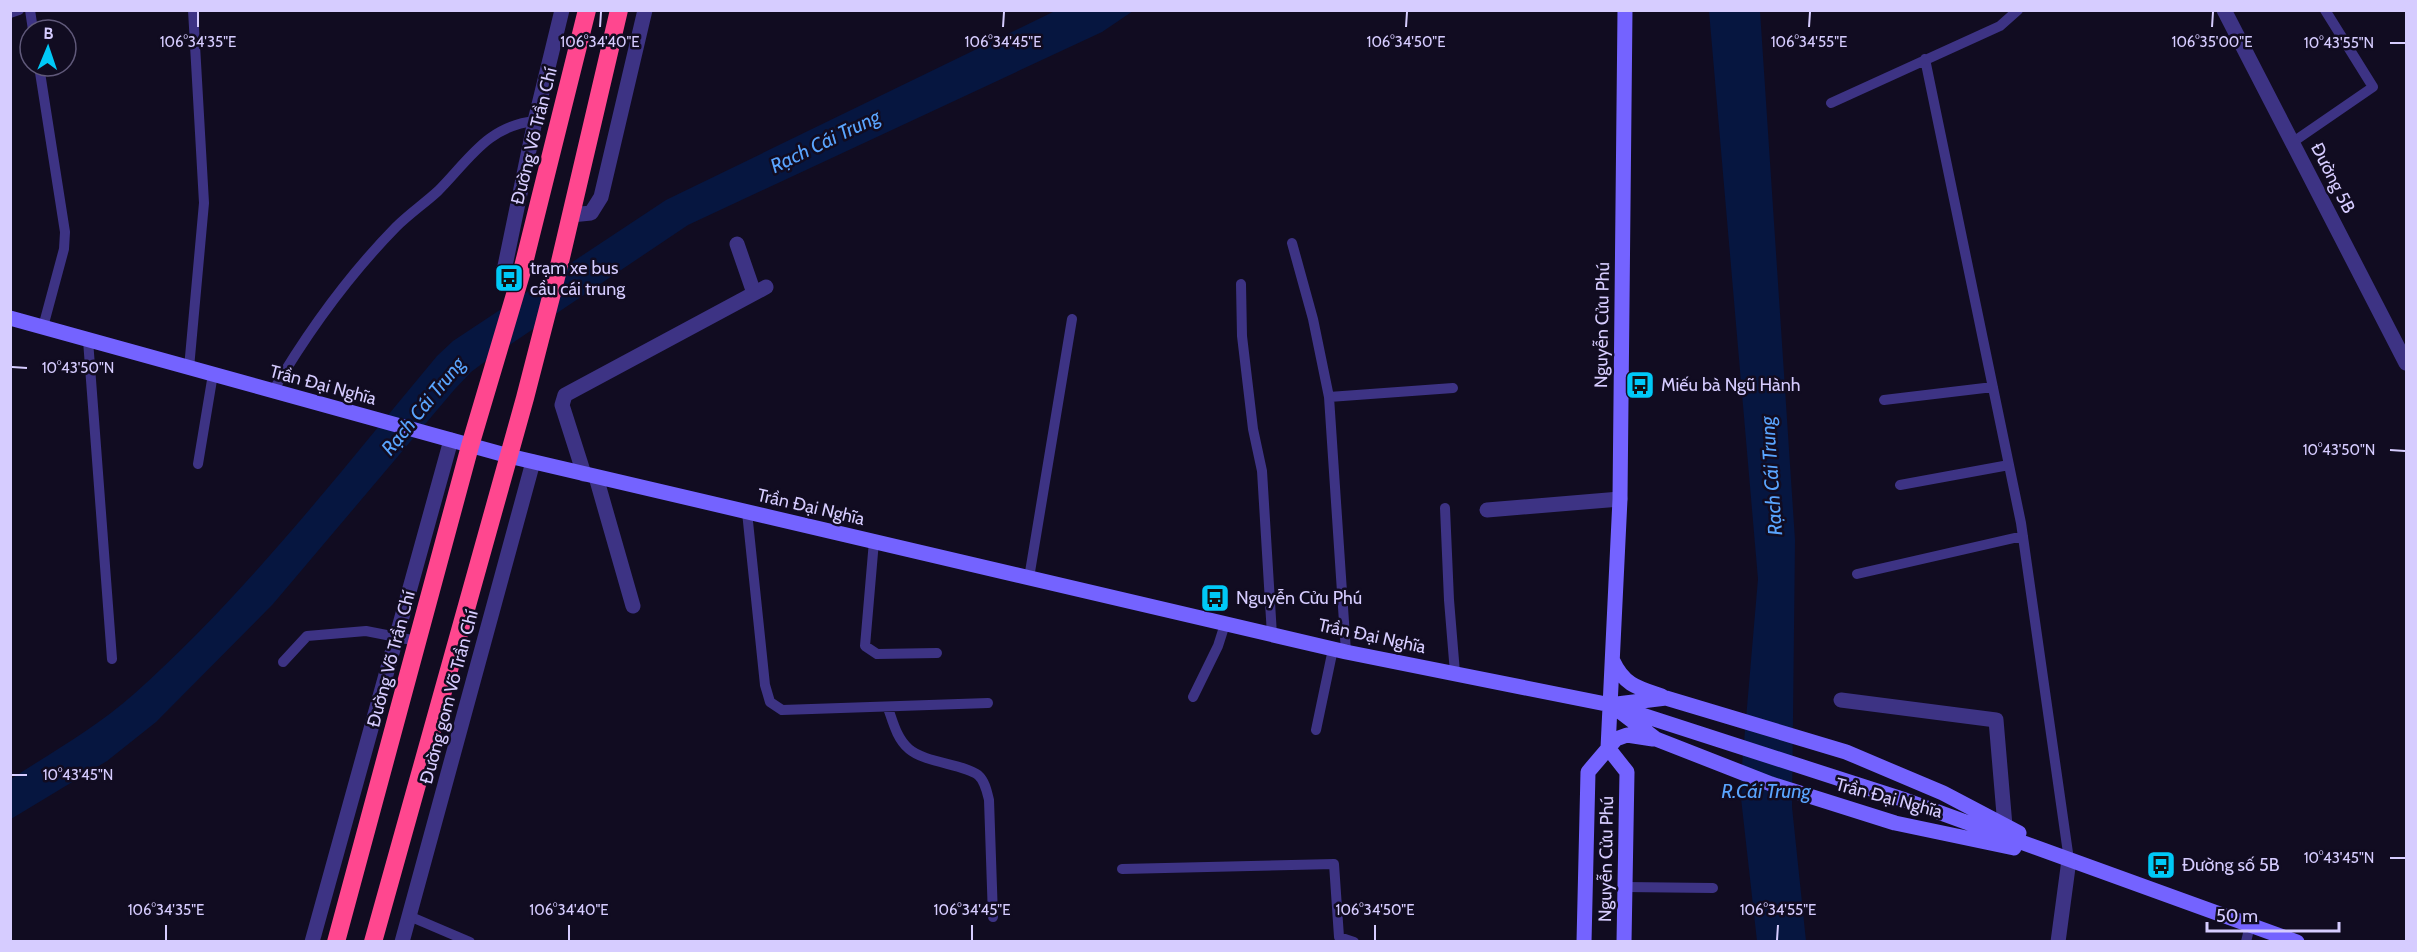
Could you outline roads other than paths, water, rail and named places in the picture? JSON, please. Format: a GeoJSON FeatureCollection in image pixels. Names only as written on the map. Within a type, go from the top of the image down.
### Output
{"type":"FeatureCollection","features":[{"type":"Feature","properties":{"kind":"highway","name":"Đường Võ Trần Chí"},"geometry":{"type":"LineString","coordinates":[[336,942],[470,446],[522,271],[587,10]]}},
{"type":"Feature","properties":{"kind":"highway"},"geometry":{"type":"LineString","coordinates":[[373,942],[560,266],[619,10]]}},
{"type":"Feature","properties":{"kind":"main road","name":"Nguyễn Cửu Phú"},"geometry":{"type":"LineString","coordinates":[[1584,942],[1588,772],[1608,748],[1611,705],[1620,499],[1625,10]]}},
{"type":"Feature","properties":{"kind":"main road","name":"Trần Đại Nghĩa"},"geometry":{"type":"LineString","coordinates":[[10,318],[533,462],[1272,635],[1611,705],[1905,800],[2297,942]]}},
{"type":"Feature","properties":{"kind":"main road"},"geometry":{"type":"LineString","coordinates":[[1612,658],[1620,676],[1627,682],[1666,698]]}},
{"type":"Feature","properties":{"kind":"main road","name":"Trần Đại Nghĩa"},"geometry":{"type":"LineString","coordinates":[[1611,705],[1666,698],[1846,752],[1943,793],[2069,860]]}},
{"type":"Feature","properties":{"kind":"main road","name":"Trần Đại Nghĩa"},"geometry":{"type":"LineString","coordinates":[[1611,705],[1656,739],[1772,784],[1895,823],[2069,860]]}},
{"type":"Feature","properties":{"kind":"main road"},"geometry":{"type":"LineString","coordinates":[[1608,748],[1616,739],[1627,735],[1656,739]]}},
{"type":"Feature","properties":{"kind":"main road","name":"Nguyễn Cửu Phú"},"geometry":{"type":"LineString","coordinates":[[1608,748],[1627,772],[1624,942]]}},
{"type":"Feature","properties":{"kind":"street"},"geometry":{"type":"LineString","coordinates":[[516,291],[506,279],[504,269],[561,10]]}},
{"type":"Feature","properties":{"kind":"street"},"geometry":{"type":"LineString","coordinates":[[571,216],[591,213],[601,197],[645,10]]}},
{"type":"Feature","properties":{"kind":"street","name":"Đường 5B"},"geometry":{"type":"LineString","coordinates":[[2228,12],[2406,363]]}},
{"type":"Feature","properties":{"kind":"street"},"geometry":{"type":"LineString","coordinates":[[633,606],[590,475],[562,405],[565,395],[760,290],[737,244]]}},
{"type":"Feature","properties":{"kind":"street"},"geometry":{"type":"LineString","coordinates":[[312,942],[398,637],[444,439]]}},
{"type":"Feature","properties":{"kind":"street","name":"Đường gom Võ Trần Chí"},"geometry":{"type":"LineString","coordinates":[[402,942],[533,462]]}},
{"type":"Feature","properties":{"kind":"street"},"geometry":{"type":"LineString","coordinates":[[1487,510],[1620,499]]}},
{"type":"Feature","properties":{"kind":"street"},"geometry":{"type":"LineString","coordinates":[[1841,700],[1996,720],[2005,826]]}},
{"type":"Feature","properties":{"kind":"street"},"geometry":{"type":"LineString","coordinates":[[2058,942],[2069,860]]}},
{"type":"Feature","properties":{"kind":"lane"},"geometry":{"type":"LineString","coordinates":[[10,13],[19,10]]}},
{"type":"Feature","properties":{"kind":"lane"},"geometry":{"type":"LineString","coordinates":[[189,368],[204,203],[193,10]]}},
{"type":"Feature","properties":{"kind":"lane"},"geometry":{"type":"LineString","coordinates":[[1831,103],[2000,26],[2018,10]]}},
{"type":"Feature","properties":{"kind":"lane"},"geometry":{"type":"LineString","coordinates":[[2293,142],[2373,87],[2325,10]]}},
{"type":"Feature","properties":{"kind":"lane"},"geometry":{"type":"LineString","coordinates":[[1925,59],[2023,536],[2069,860]]}},
{"type":"Feature","properties":{"kind":"lane"},"geometry":{"type":"LineString","coordinates":[[41,78],[65,232],[64,249],[43,327]]}},
{"type":"Feature","properties":{"kind":"lane"},"geometry":{"type":"LineString","coordinates":[[273,391],[324,314],[373,252],[398,225],[437,191],[496,132],[518,123],[535,121]]}},
{"type":"Feature","properties":{"kind":"lane"},"geometry":{"type":"LineString","coordinates":[[1292,243],[1313,320],[1329,397],[1340,650],[1316,730]]}},
{"type":"Feature","properties":{"kind":"lane"},"geometry":{"type":"LineString","coordinates":[[1241,284],[1242,336],[1253,429],[1262,471],[1272,635]]}},
{"type":"Feature","properties":{"kind":"lane"},"geometry":{"type":"LineString","coordinates":[[1029,578],[1072,319]]}},
{"type":"Feature","properties":{"kind":"lane"},"geometry":{"type":"LineString","coordinates":[[88,340],[112,659]]}},
{"type":"Feature","properties":{"kind":"lane"},"geometry":{"type":"LineString","coordinates":[[198,464],[213,374]]}},
{"type":"Feature","properties":{"kind":"lane"},"geometry":{"type":"LineString","coordinates":[[1884,400],[1993,387]]}},
{"type":"Feature","properties":{"kind":"lane"},"geometry":{"type":"LineString","coordinates":[[1329,397],[1453,388]]}},
{"type":"Feature","properties":{"kind":"lane"},"geometry":{"type":"LineString","coordinates":[[1900,485],[2009,465]]}},
{"type":"Feature","properties":{"kind":"lane"},"geometry":{"type":"LineString","coordinates":[[1445,508],[1455,673]]}},
{"type":"Feature","properties":{"kind":"lane"},"geometry":{"type":"LineString","coordinates":[[747,512],[765,685],[770,702],[782,711],[988,703]]}},
{"type":"Feature","properties":{"kind":"lane"},"geometry":{"type":"LineString","coordinates":[[1857,574],[2023,536]]}},
{"type":"Feature","properties":{"kind":"lane"},"geometry":{"type":"LineString","coordinates":[[874,542],[865,646],[877,654],[937,652]]}},
{"type":"Feature","properties":{"kind":"lane"},"geometry":{"type":"LineString","coordinates":[[1193,697],[1218,646],[1225,624]]}},
{"type":"Feature","properties":{"kind":"lane"},"geometry":{"type":"LineString","coordinates":[[283,662],[307,636],[366,631],[417,640]]}},
{"type":"Feature","properties":{"kind":"lane"},"geometry":{"type":"LineString","coordinates":[[888,708],[898,734],[909,749],[925,757],[977,774],[985,784],[989,800],[993,917]]}},
{"type":"Feature","properties":{"kind":"lane"},"geometry":{"type":"LineString","coordinates":[[1122,869],[1334,864],[1339,937],[1354,942]]}},
{"type":"Feature","properties":{"kind":"lane"},"geometry":{"type":"LineString","coordinates":[[1625,887],[1713,888]]}},
{"type":"Feature","properties":{"kind":"lane"},"geometry":{"type":"LineString","coordinates":[[409,916],[470,942]]}},
{"type":"Feature","properties":{"kind":"lane"},"geometry":{"type":"LineString","coordinates":[[2246,942],[2250,926]]}},
{"type":"Feature","properties":{"kind":"water","name":"Rạch Cái Trung"},"geometry":{"type":"Polygon","coordinates":[[[1055,11],[1133,11],[1102,32],[688,225],[487,360],[471,372],[454,390],[273,604],[156,722],[107,761],[11,819],[11,779],[105,717],[134,694],[175,655],[292,531],[437,356],[453,341],[666,200],[1055,11]]]}},
{"type":"Feature","properties":{"kind":"water","name":"R.Cái Trung"},"geometry":{"type":"Polygon","coordinates":[[[1709,11],[1760,11],[1795,540],[1792,807],[1806,941],[1757,941],[1740,789],[1758,579],[1709,11]]]}},
{"type":"Feature","properties":{"kind":"place","name":"trạm xe bus cầu cái trung"},"geometry":{"type":"Point","coordinates":[509,278]}},
{"type":"Feature","properties":{"kind":"place","name":"Miếu bà Ngũ Hành"},"geometry":{"type":"Point","coordinates":[1640,385]}},
{"type":"Feature","properties":{"kind":"place","name":"Nguyễn Cửu Phú"},"geometry":{"type":"Point","coordinates":[1215,598]}},
{"type":"Feature","properties":{"kind":"place","name":"Đường số 5B"},"geometry":{"type":"Point","coordinates":[2161,865]}}]}
